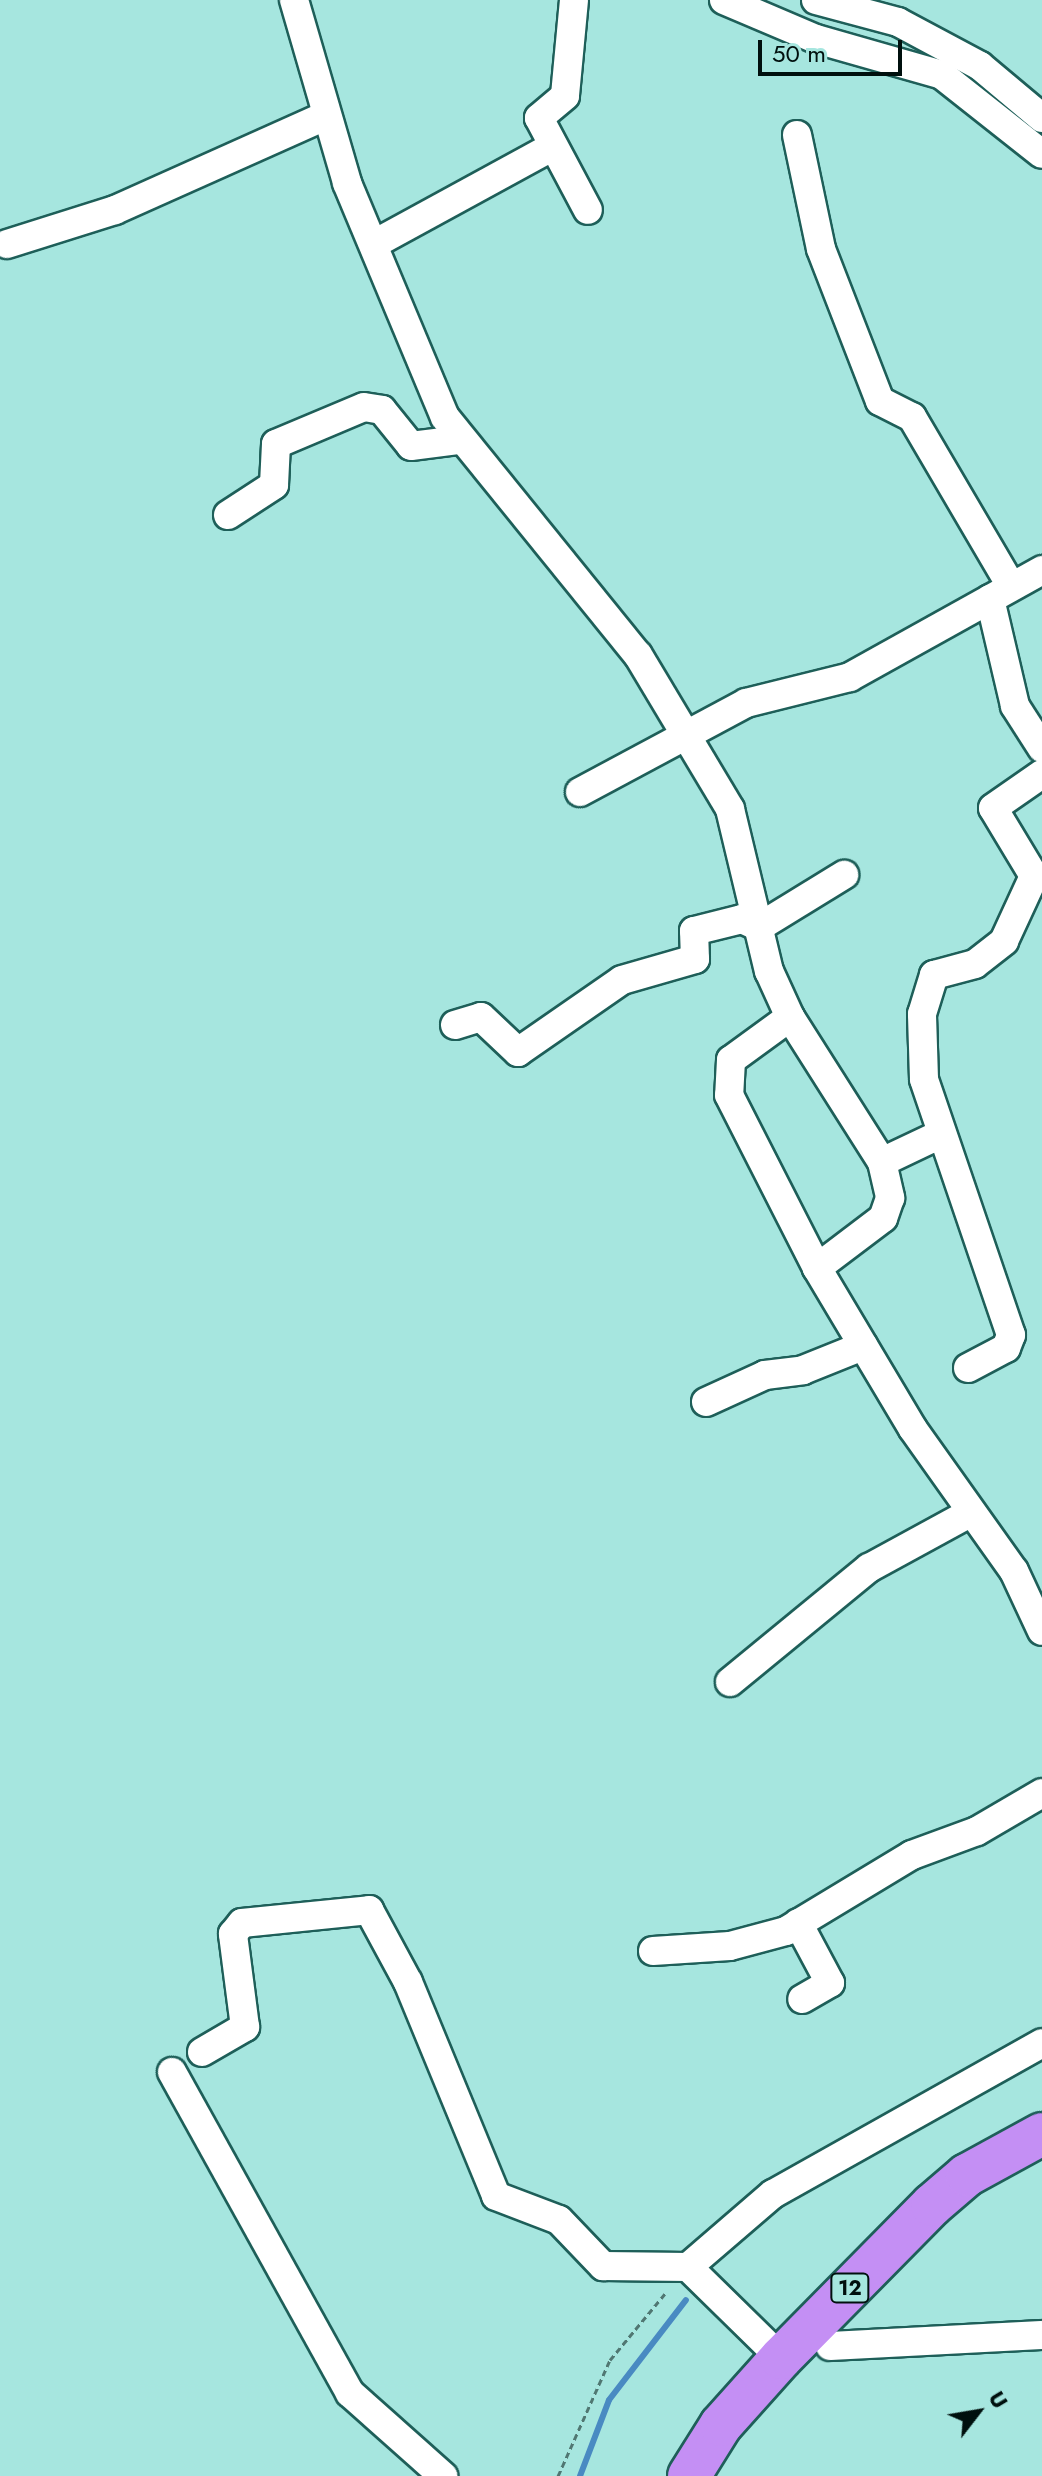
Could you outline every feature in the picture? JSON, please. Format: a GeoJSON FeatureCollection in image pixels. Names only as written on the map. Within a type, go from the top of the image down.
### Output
{"type":"FeatureCollection","features":[{"type":"Feature","properties":{"kind":"highway","name":"12"},"geometry":{"type":"LineString","coordinates":[[689,2476],[721,2425],[781,2358],[955,2185],[1042,2134]]}},
{"type":"Feature","properties":{"kind":"highway","name":"12"},"geometry":{"type":"LineString","coordinates":[[721,2476],[873,2293],[956,2218],[1042,2165]]}},
{"type":"Feature","properties":{"kind":"street"},"geometry":{"type":"LineString","coordinates":[[294,0],[325,116],[374,244],[458,440],[590,590],[689,731],[730,809],[759,927],[790,1017],[882,1162],[887,1213],[817,1268]]}},
{"type":"Feature","properties":{"kind":"street"},"geometry":{"type":"LineString","coordinates":[[574,0],[565,96],[539,118],[550,148],[588,210]]}},
{"type":"Feature","properties":{"kind":"street"},"geometry":{"type":"LineString","coordinates":[[724,0],[816,39],[942,75],[1042,154]]}},
{"type":"Feature","properties":{"kind":"street"},"geometry":{"type":"LineString","coordinates":[[816,0],[898,22],[980,66],[1042,118]]}},
{"type":"Feature","properties":{"kind":"street"},"geometry":{"type":"LineString","coordinates":[[7,244],[128,204],[325,116]]}},
{"type":"Feature","properties":{"kind":"street"},"geometry":{"type":"LineString","coordinates":[[797,135],[821,249],[880,401],[912,417],[1000,593],[1015,706],[1042,748]]}},
{"type":"Feature","properties":{"kind":"street"},"geometry":{"type":"LineString","coordinates":[[374,244],[550,148]]}},
{"type":"Feature","properties":{"kind":"street"},"geometry":{"type":"LineString","coordinates":[[228,515],[274,485],[276,444],[364,407],[382,410],[411,446],[458,440]]}},
{"type":"Feature","properties":{"kind":"street"},"geometry":{"type":"LineString","coordinates":[[580,792],[689,731],[773,692],[836,684],[1042,570]]}},
{"type":"Feature","properties":{"kind":"street"},"geometry":{"type":"LineString","coordinates":[[968,1368],[1012,1342],[924,1079],[928,984],[938,972],[991,956],[1004,941],[1034,876],[993,808],[1042,774]]}},
{"type":"Feature","properties":{"kind":"street"},"geometry":{"type":"LineString","coordinates":[[759,927],[844,875]]}},
{"type":"Feature","properties":{"kind":"street"},"geometry":{"type":"LineString","coordinates":[[455,1025],[481,1017],[518,1052],[622,980],[695,959],[694,931],[742,919],[759,927]]}},
{"type":"Feature","properties":{"kind":"street"},"geometry":{"type":"LineString","coordinates":[[790,1017],[731,1060],[725,1084],[817,1268],[970,1513],[1014,1571],[1042,1631]]}},
{"type":"Feature","properties":{"kind":"street"},"geometry":{"type":"LineString","coordinates":[[882,1162],[941,1134]]}},
{"type":"Feature","properties":{"kind":"street"},"geometry":{"type":"LineString","coordinates":[[706,1402],[765,1375],[803,1370],[863,1346]]}},
{"type":"Feature","properties":{"kind":"street"},"geometry":{"type":"LineString","coordinates":[[730,1682],[869,1568],[970,1513]]}},
{"type":"Feature","properties":{"kind":"street"},"geometry":{"type":"LineString","coordinates":[[653,1951],[730,1946],[798,1923],[912,1855],[977,1831],[1042,1793]]}},
{"type":"Feature","properties":{"kind":"street"},"geometry":{"type":"LineString","coordinates":[[202,2052],[245,2027],[233,1934],[262,1903],[374,1913],[492,2192],[559,2220],[603,2266],[696,2277],[781,2358]]}},
{"type":"Feature","properties":{"kind":"street"},"geometry":{"type":"LineString","coordinates":[[798,1923],[830,1983],[802,1999]]}},
{"type":"Feature","properties":{"kind":"street"},"geometry":{"type":"LineString","coordinates":[[696,2277],[773,2194],[1042,2043]]}},
{"type":"Feature","properties":{"kind":"street"},"geometry":{"type":"LineString","coordinates":[[172,2072],[350,2393],[443,2476]]}},
{"type":"Feature","properties":{"kind":"street"},"geometry":{"type":"LineString","coordinates":[[830,2346],[1042,2335]]}},
{"type":"Feature","properties":{"kind":"path"},"geometry":{"type":"LineString","coordinates":[[558,2476],[610,2360],[696,2277]]}},
{"type":"Feature","properties":{"kind":"waterway"},"geometry":{"type":"LineString","coordinates":[[580,2476],[609,2400],[686,2300]]}}]}
